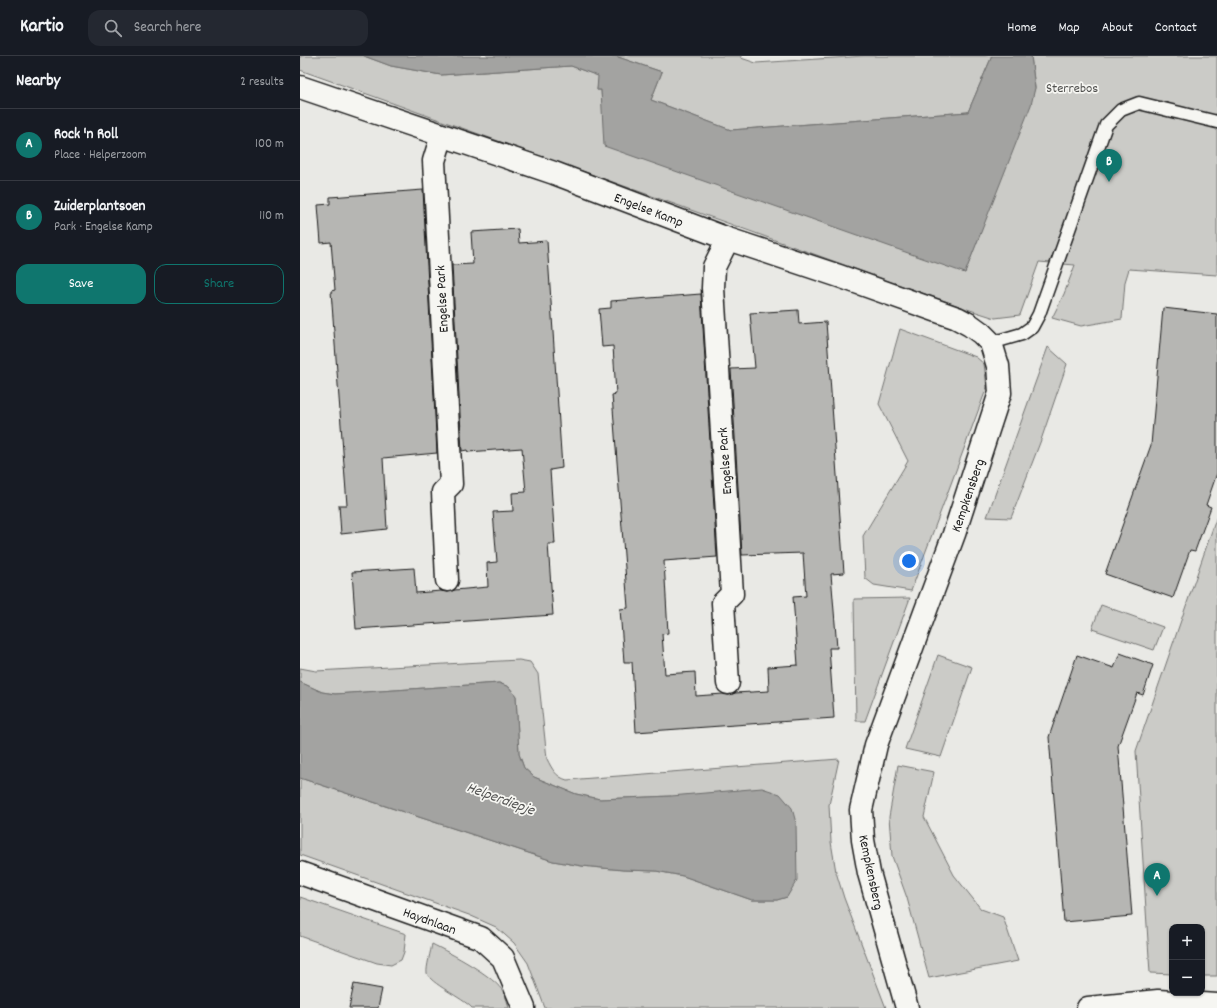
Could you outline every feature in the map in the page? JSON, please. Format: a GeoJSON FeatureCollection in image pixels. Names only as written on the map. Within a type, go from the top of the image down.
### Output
{"type":"FeatureCollection","features":[{"type":"Feature","properties":{"kind":"street","name":"Engelse Kamp"},"geometry":{"type":"LineString","coordinates":[[300,87],[554,173],[728,239],[839,276],[957,318],[976,329],[991,344]]}},
{"type":"Feature","properties":{"kind":"street","name":"Engelse Park"},"geometry":{"type":"LineString","coordinates":[[442,135],[434,161],[452,484],[443,492],[447,580]]}},
{"type":"Feature","properties":{"kind":"street","name":"Engelse Park"},"geometry":{"type":"LineString","coordinates":[[728,239],[714,267],[713,288],[732,594],[723,603],[728,683]]}},
{"type":"Feature","properties":{"kind":"street","name":"Kempkensberg"},"geometry":{"type":"LineString","coordinates":[[907,1008],[869,873],[863,840],[861,810],[876,745],[949,547],[990,428],[1000,393],[998,366],[991,344]]}},
{"type":"Feature","properties":{"kind":"street","name":"Haydnlaan"},"geometry":{"type":"LineString","coordinates":[[300,873],[481,938],[503,958],[524,1008]]}},
{"type":"Feature","properties":{"kind":"street"},"geometry":{"type":"LineString","coordinates":[[1088,1008],[1158,1001],[1217,1005]]}},
{"type":"Feature","properties":{"kind":"lane"},"geometry":{"type":"LineString","coordinates":[[991,344],[1022,334],[1032,326],[1060,256],[1106,125],[1121,110],[1139,104],[1217,122]]}},
{"type":"Feature","properties":{"kind":"green space","name":"Sterrebos"},"geometry":{"type":"Polygon","coordinates":[[[300,56],[364,56],[391,66],[441,75],[571,66],[599,76],[597,90],[601,90],[602,103],[965,273],[1035,88],[1031,56],[1217,56],[1217,275],[1129,269],[1125,282],[1122,319],[1081,326],[1052,318],[1064,294],[1075,265],[1039,262],[1020,315],[995,318],[300,70],[300,56]]]}},
{"type":"Feature","properties":{"kind":"green space"},"geometry":{"type":"Polygon","coordinates":[[[615,56],[741,56],[741,58],[756,63],[864,56],[992,56],[968,112],[731,130],[651,100],[662,72],[615,56]]]}},
{"type":"Feature","properties":{"kind":"green space"},"geometry":{"type":"Polygon","coordinates":[[[900,329],[976,357],[984,364],[987,387],[911,591],[874,585],[865,578],[863,536],[908,461],[879,404],[900,329]]]}},
{"type":"Feature","properties":{"kind":"green space"},"geometry":{"type":"Polygon","coordinates":[[[1048,347],[1067,364],[1041,440],[1011,518],[987,517],[1048,347]]]}},
{"type":"Feature","properties":{"kind":"green space"},"geometry":{"type":"Polygon","coordinates":[[[1217,516],[1217,976],[1205,976],[1205,924],[1169,924],[1169,974],[1150,973],[1136,751],[1217,516]]]}},
{"type":"Feature","properties":{"kind":"green space"},"geometry":{"type":"Polygon","coordinates":[[[910,598],[865,721],[856,721],[854,599],[910,598]]]}},
{"type":"Feature","properties":{"kind":"green space"},"geometry":{"type":"Polygon","coordinates":[[[1101,605],[1163,627],[1154,650],[1092,629],[1101,605]]]}},
{"type":"Feature","properties":{"kind":"green space"},"geometry":{"type":"Polygon","coordinates":[[[938,655],[972,667],[941,757],[905,749],[938,655]]]}},
{"type":"Feature","properties":{"kind":"green space"},"geometry":{"type":"Polygon","coordinates":[[[519,660],[530,662],[538,674],[547,759],[557,775],[563,779],[567,780],[839,759],[829,805],[831,842],[836,872],[844,898],[886,1008],[545,1008],[528,963],[514,943],[496,927],[469,915],[300,855],[300,778],[553,861],[582,866],[623,870],[656,871],[683,876],[752,900],[777,900],[787,897],[671,796],[600,799],[576,794],[534,777],[524,768],[519,754],[516,696],[509,687],[499,683],[335,694],[322,692],[300,682],[300,668],[316,671],[519,660]]]}},
{"type":"Feature","properties":{"kind":"green space"},"geometry":{"type":"Polygon","coordinates":[[[898,765],[934,772],[924,817],[954,875],[981,909],[1003,917],[1018,961],[929,978],[907,898],[892,856],[889,817],[898,765]]]}},
{"type":"Feature","properties":{"kind":"green space"},"geometry":{"type":"Polygon","coordinates":[[[300,897],[406,934],[404,952],[401,960],[391,965],[377,963],[300,936],[300,897]]]}},
{"type":"Feature","properties":{"kind":"green space"},"geometry":{"type":"Polygon","coordinates":[[[432,944],[450,953],[491,979],[504,993],[509,1008],[472,1008],[429,977],[427,971],[432,944]]]}},
{"type":"Feature","properties":{"kind":"water"},"geometry":{"type":"Polygon","coordinates":[[[364,56],[615,56],[662,72],[651,100],[731,130],[968,112],[992,56],[1031,56],[1035,88],[1031,105],[965,273],[604,146],[601,90],[597,90],[598,76],[571,66],[441,75],[391,66],[364,56]]]}},
{"type":"Feature","properties":{"kind":"water","name":"Helperdiepje"},"geometry":{"type":"Polygon","coordinates":[[[300,682],[322,692],[335,694],[499,683],[509,687],[516,696],[519,754],[524,768],[534,777],[576,794],[600,799],[671,796],[762,788],[780,794],[792,808],[796,823],[797,880],[787,897],[777,900],[752,900],[683,876],[656,871],[623,870],[582,866],[553,861],[300,778],[300,682]]]}},
{"type":"Feature","properties":{"kind":"building"},"geometry":{"type":"Polygon","coordinates":[[[423,190],[437,453],[383,458],[387,529],[341,534],[339,505],[347,505],[331,291],[335,290],[331,242],[321,243],[318,205],[330,204],[330,197],[423,190]]]}},
{"type":"Feature","properties":{"kind":"building"},"geometry":{"type":"Polygon","coordinates":[[[518,229],[519,243],[547,241],[562,468],[550,470],[555,544],[548,544],[553,615],[356,629],[352,572],[414,568],[416,593],[441,591],[448,592],[488,587],[487,563],[497,562],[493,512],[513,511],[512,493],[526,492],[522,448],[468,452],[467,450],[462,451],[452,265],[473,264],[471,232],[518,229]]]}},
{"type":"Feature","properties":{"kind":"building"},"geometry":{"type":"Polygon","coordinates":[[[701,294],[717,557],[664,561],[668,633],[662,634],[665,674],[695,672],[696,696],[729,695],[735,693],[769,691],[768,667],[798,665],[793,597],[806,596],[803,553],[742,555],[731,369],[755,368],[750,313],[798,310],[799,324],[826,322],[844,573],[831,574],[837,648],[829,648],[834,718],[636,732],[632,662],[624,662],[620,609],[628,608],[612,395],[616,394],[613,346],[602,347],[599,309],[611,308],[611,301],[701,294]]]}},
{"type":"Feature","properties":{"kind":"building"},"geometry":{"type":"Polygon","coordinates":[[[1163,308],[1217,314],[1217,473],[1206,505],[1211,507],[1195,551],[1190,550],[1173,598],[1105,574],[1151,445],[1163,308]]]}},
{"type":"Feature","properties":{"kind":"building"},"geometry":{"type":"Polygon","coordinates":[[[1120,653],[1153,665],[1143,695],[1137,693],[1118,746],[1132,916],[1064,922],[1049,737],[1077,655],[1114,668],[1120,653]]]}},
{"type":"Feature","properties":{"kind":"building"},"geometry":{"type":"Polygon","coordinates":[[[354,984],[382,989],[378,1008],[349,1008],[354,984]]]}},
{"type":"Feature","properties":{"kind":"place","name":"Zuiderplantsoen"},"geometry":{"type":"Point","coordinates":[1109,182]}},
{"type":"Feature","properties":{"kind":"place","name":"Rock 'n Roll"},"geometry":{"type":"Point","coordinates":[1157,896]}}]}
